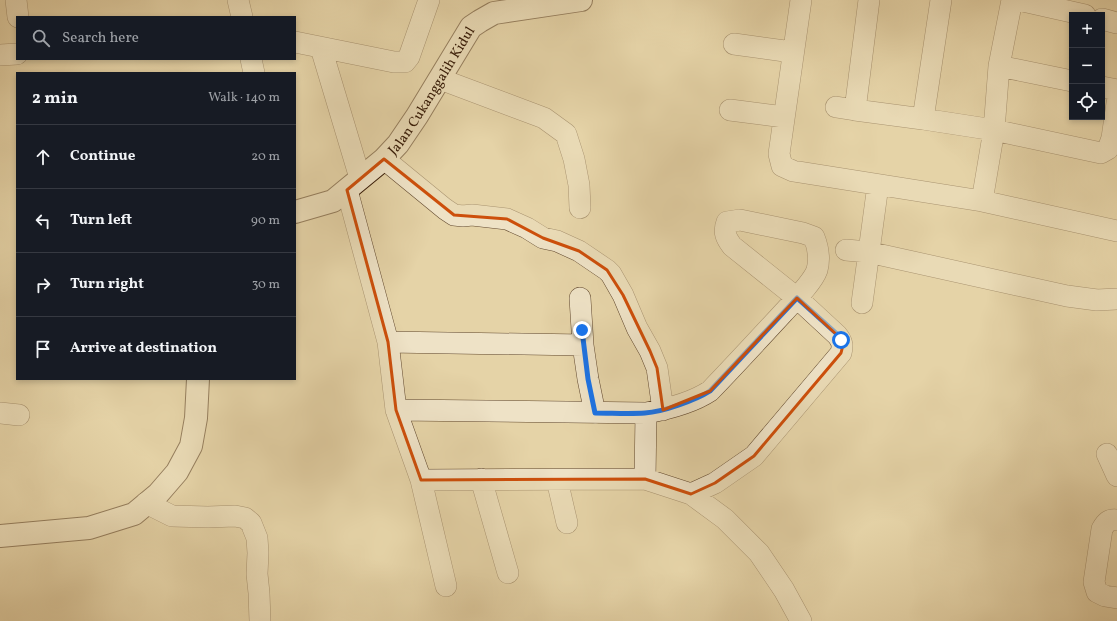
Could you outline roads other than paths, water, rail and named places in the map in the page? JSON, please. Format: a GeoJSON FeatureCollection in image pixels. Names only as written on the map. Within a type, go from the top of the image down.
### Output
{"type":"FeatureCollection","features":[{"type":"Feature","properties":{"kind":"street"},"geometry":{"type":"LineString","coordinates":[[16,0],[18,16]]}},
{"type":"Feature","properties":{"kind":"street"},"geometry":{"type":"LineString","coordinates":[[238,0],[242,16]]}},
{"type":"Feature","properties":{"kind":"street"},"geometry":{"type":"LineString","coordinates":[[296,42],[394,62],[405,62],[409,57],[429,0]]}},
{"type":"Feature","properties":{"kind":"street","name":"Jalan Cukanggalih Kidul"},"geometry":{"type":"LineString","coordinates":[[296,212],[333,201],[384,159],[398,144],[440,79],[471,27],[494,13],[581,0]]}},
{"type":"Feature","properties":{"kind":"street"},"geometry":{"type":"LineString","coordinates":[[801,0],[792,52],[779,154],[782,166],[793,171],[982,201],[1117,231]]}},
{"type":"Feature","properties":{"kind":"street"},"geometry":{"type":"LineString","coordinates":[[869,0],[846,109],[994,130],[1101,153],[1108,149],[1112,138],[1117,103]]}},
{"type":"Feature","properties":{"kind":"street"},"geometry":{"type":"LineString","coordinates":[[923,119],[941,0]]}},
{"type":"Feature","properties":{"kind":"street"},"geometry":{"type":"LineString","coordinates":[[982,201],[994,130],[999,66],[1012,0]]}},
{"type":"Feature","properties":{"kind":"street"},"geometry":{"type":"LineString","coordinates":[[1018,0],[1077,9]]}},
{"type":"Feature","properties":{"kind":"street"},"geometry":{"type":"LineString","coordinates":[[1105,20],[1117,23]]}},
{"type":"Feature","properties":{"kind":"street"},"geometry":{"type":"LineString","coordinates":[[734,44],[792,52]]}},
{"type":"Feature","properties":{"kind":"street"},"geometry":{"type":"LineString","coordinates":[[321,48],[388,342],[396,410],[421,480],[446,586]]}},
{"type":"Feature","properties":{"kind":"street"},"geometry":{"type":"LineString","coordinates":[[0,55],[16,54]]}},
{"type":"Feature","properties":{"kind":"street"},"geometry":{"type":"LineString","coordinates":[[251,60],[254,72]]}},
{"type":"Feature","properties":{"kind":"street"},"geometry":{"type":"LineString","coordinates":[[999,66],[1069,80]]}},
{"type":"Feature","properties":{"kind":"street"},"geometry":{"type":"LineString","coordinates":[[440,79],[544,118],[566,134],[574,159],[580,208]]}},
{"type":"Feature","properties":{"kind":"street"},"geometry":{"type":"LineString","coordinates":[[1105,88],[1117,90]]}},
{"type":"Feature","properties":{"kind":"street"},"geometry":{"type":"LineString","coordinates":[[730,110],[784,117]]}},
{"type":"Feature","properties":{"kind":"street"},"geometry":{"type":"LineString","coordinates":[[384,159],[454,215],[472,215],[507,219],[527,228],[543,238],[557,241],[578,251],[611,274],[653,356],[657,368],[654,411],[645,479]]}},
{"type":"Feature","properties":{"kind":"street"},"geometry":{"type":"LineString","coordinates":[[862,303],[878,185]]}},
{"type":"Feature","properties":{"kind":"street"},"geometry":{"type":"LineString","coordinates":[[396,410],[595,413],[654,411],[702,397],[710,391],[797,298],[817,270],[818,245],[814,237],[803,233],[740,220],[727,222],[725,227],[726,239],[732,246],[797,298],[837,334],[843,346],[840,353],[754,456],[715,483],[691,494]]}},
{"type":"Feature","properties":{"kind":"street"},"geometry":{"type":"LineString","coordinates":[[846,250],[868,252],[1067,296],[1097,300],[1117,299]]}},
{"type":"Feature","properties":{"kind":"street"},"geometry":{"type":"LineString","coordinates":[[580,298],[583,345],[595,413]]}},
{"type":"Feature","properties":{"kind":"street"},"geometry":{"type":"LineString","coordinates":[[388,342],[583,345]]}},
{"type":"Feature","properties":{"kind":"street"},"geometry":{"type":"LineString","coordinates":[[0,536],[89,528],[134,514],[158,494],[177,472],[191,446],[196,418],[198,380]]}},
{"type":"Feature","properties":{"kind":"street"},"geometry":{"type":"LineString","coordinates":[[1107,454],[1117,476]]}},
{"type":"Feature","properties":{"kind":"street"},"geometry":{"type":"LineString","coordinates":[[481,479],[508,573]]}},
{"type":"Feature","properties":{"kind":"street"},"geometry":{"type":"LineString","coordinates":[[421,480],[645,479],[691,494],[725,519],[759,553],[784,590],[802,621]]}},
{"type":"Feature","properties":{"kind":"street"},"geometry":{"type":"LineString","coordinates":[[557,480],[567,523]]}},
{"type":"Feature","properties":{"kind":"street"},"geometry":{"type":"LineString","coordinates":[[146,503],[172,516],[235,516],[245,518],[251,523],[257,538],[257,574],[260,621]]}},
{"type":"Feature","properties":{"kind":"street"},"geometry":{"type":"LineString","coordinates":[[1117,520],[1112,519],[1107,521],[1102,529],[1094,582],[1097,592],[1105,596],[1117,598]]}}]}
